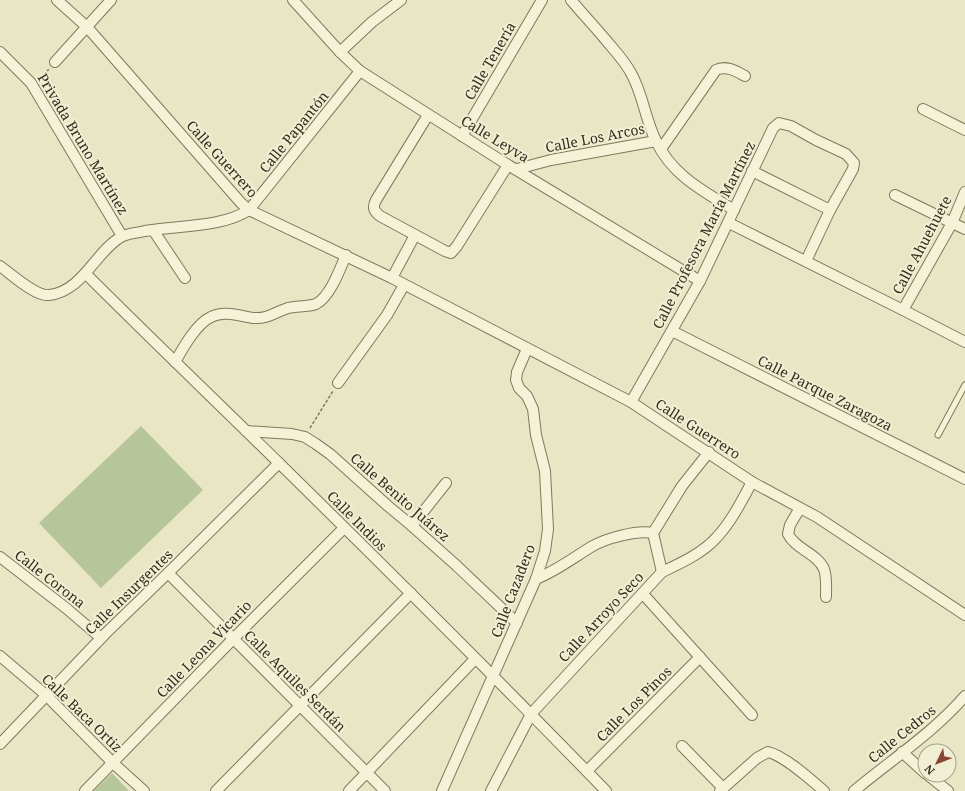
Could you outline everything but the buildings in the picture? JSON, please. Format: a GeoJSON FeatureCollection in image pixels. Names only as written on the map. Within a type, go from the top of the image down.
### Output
{"type":"FeatureCollection","features":[{"type":"Feature","properties":{"kind":"street","name":"Calle Guerrero"},"geometry":{"type":"LineString","coordinates":[[56,0],[86,27],[241,203],[249,210],[392,278],[631,402],[709,452],[752,482],[823,521],[965,615]]}},
{"type":"Feature","properties":{"kind":"street"},"geometry":{"type":"LineString","coordinates":[[55,62],[111,0]]}},
{"type":"Feature","properties":{"kind":"street","name":"Calle Leyva"},"geometry":{"type":"LineString","coordinates":[[293,0],[340,52],[360,71],[512,167],[700,281]]}},
{"type":"Feature","properties":{"kind":"street"},"geometry":{"type":"LineString","coordinates":[[340,52],[372,22],[401,0]]}},
{"type":"Feature","properties":{"kind":"street","name":"Calle Tenería"},"geometry":{"type":"LineString","coordinates":[[462,136],[542,0]]}},
{"type":"Feature","properties":{"kind":"street"},"geometry":{"type":"LineString","coordinates":[[571,0],[622,59],[631,72],[638,86],[658,145],[667,161],[694,185],[734,210]]}},
{"type":"Feature","properties":{"kind":"street","name":"Privada Bruno Martínez"},"geometry":{"type":"LineString","coordinates":[[0,52],[33,86],[122,236]]}},
{"type":"Feature","properties":{"kind":"street"},"geometry":{"type":"LineString","coordinates":[[658,145],[716,70],[728,68],[745,76]]}},
{"type":"Feature","properties":{"kind":"street","name":"Calle Papantón"},"geometry":{"type":"LineString","coordinates":[[249,210],[360,71]]}},
{"type":"Feature","properties":{"kind":"street"},"geometry":{"type":"LineString","coordinates":[[923,109],[965,130]]}},
{"type":"Feature","properties":{"kind":"street"},"geometry":{"type":"LineString","coordinates":[[428,115],[382,190],[373,208],[380,216],[445,251],[450,253],[453,252],[512,167]]}},
{"type":"Feature","properties":{"kind":"street","name":"Calle Profesora María Martínez"},"geometry":{"type":"LineString","coordinates":[[631,402],[700,281],[773,128],[779,123],[791,126],[846,154],[854,163],[853,169],[830,210]]}},
{"type":"Feature","properties":{"kind":"street","name":"Calle Los Arcos"},"geometry":{"type":"LineString","coordinates":[[512,167],[658,145]]}},
{"type":"Feature","properties":{"kind":"street"},"geometry":{"type":"LineString","coordinates":[[752,171],[830,210],[806,261]]}},
{"type":"Feature","properties":{"kind":"street","name":"Calle Ahuehuete"},"geometry":{"type":"LineString","coordinates":[[903,310],[952,223],[965,192]]}},
{"type":"Feature","properties":{"kind":"street"},"geometry":{"type":"LineString","coordinates":[[895,195],[965,229]]}},
{"type":"Feature","properties":{"kind":"street"},"geometry":{"type":"LineString","coordinates":[[0,266],[35,291],[48,296],[69,287],[86,274],[112,244],[122,236],[152,230],[209,223],[236,217],[249,210]]}},
{"type":"Feature","properties":{"kind":"street"},"geometry":{"type":"LineString","coordinates":[[728,223],[965,342]]}},
{"type":"Feature","properties":{"kind":"street"},"geometry":{"type":"LineString","coordinates":[[152,230],[186,278]]}},
{"type":"Feature","properties":{"kind":"street"},"geometry":{"type":"LineString","coordinates":[[392,278],[415,235]]}},
{"type":"Feature","properties":{"kind":"street"},"geometry":{"type":"LineString","coordinates":[[175,362],[202,323],[212,317],[224,314],[263,318],[274,315],[288,308],[310,306],[316,303],[325,296],[346,255]]}},
{"type":"Feature","properties":{"kind":"street","name":"Calle Indios"},"geometry":{"type":"LineString","coordinates":[[86,274],[279,463],[475,659],[494,676],[602,787]]}},
{"type":"Feature","properties":{"kind":"street"},"geometry":{"type":"LineString","coordinates":[[338,383],[387,314],[404,285]]}},
{"type":"Feature","properties":{"kind":"street","name":"Calle Parque Zaragoza"},"geometry":{"type":"LineString","coordinates":[[672,331],[965,479]]}},
{"type":"Feature","properties":{"kind":"street","name":"Calle Cazadero"},"geometry":{"type":"LineString","coordinates":[[442,791],[536,579],[545,552],[548,529],[545,471],[536,435],[533,409],[530,402],[519,388],[516,380],[517,372],[527,349]]}},
{"type":"Feature","properties":{"kind":"street","name":"Calle Benito Juárez"},"geometry":{"type":"LineString","coordinates":[[246,431],[284,433],[305,437],[330,454],[457,566],[517,623]]}},
{"type":"Feature","properties":{"kind":"street"},"geometry":{"type":"LineString","coordinates":[[662,572],[654,533],[682,486],[709,452]]}},
{"type":"Feature","properties":{"kind":"street","name":"Calle Insurgentes"},"geometry":{"type":"LineString","coordinates":[[0,744],[102,638],[279,463]]}},
{"type":"Feature","properties":{"kind":"street","name":"Calle Arroyo Seco"},"geometry":{"type":"LineString","coordinates":[[491,791],[531,714],[662,572],[690,558],[716,538],[729,521],[752,482]]}},
{"type":"Feature","properties":{"kind":"street"},"geometry":{"type":"LineString","coordinates":[[412,526],[446,483]]}},
{"type":"Feature","properties":{"kind":"street"},"geometry":{"type":"LineString","coordinates":[[800,508],[790,525],[788,534],[792,540],[817,560],[822,567],[825,577],[826,597]]}},
{"type":"Feature","properties":{"kind":"street","name":"Calle Leona Vicario"},"geometry":{"type":"LineString","coordinates":[[85,791],[233,639],[344,528]]}},
{"type":"Feature","properties":{"kind":"street"},"geometry":{"type":"LineString","coordinates":[[536,579],[553,572],[598,544],[630,534],[647,532],[654,533]]}},
{"type":"Feature","properties":{"kind":"street","name":"Calle Corona"},"geometry":{"type":"LineString","coordinates":[[0,557],[102,638]]}},
{"type":"Feature","properties":{"kind":"street","name":"Calle Aquiles Serdán"},"geometry":{"type":"LineString","coordinates":[[168,573],[385,791]]}},
{"type":"Feature","properties":{"kind":"street"},"geometry":{"type":"LineString","coordinates":[[216,791],[411,594]]}},
{"type":"Feature","properties":{"kind":"street"},"geometry":{"type":"LineString","coordinates":[[642,594],[752,715]]}},
{"type":"Feature","properties":{"kind":"street","name":"Calle Baca Ortiz"},"geometry":{"type":"LineString","coordinates":[[0,656],[46,695],[113,763],[144,791]]}},
{"type":"Feature","properties":{"kind":"street","name":"Calle Los Pinos"},"geometry":{"type":"LineString","coordinates":[[587,771],[700,657]]}},
{"type":"Feature","properties":{"kind":"street"},"geometry":{"type":"LineString","coordinates":[[349,791],[475,659]]}},
{"type":"Feature","properties":{"kind":"street","name":"Calle Cedros"},"geometry":{"type":"LineString","coordinates":[[854,791],[952,712],[965,696]]}},
{"type":"Feature","properties":{"kind":"street"},"geometry":{"type":"LineString","coordinates":[[682,746],[722,790],[757,758],[766,752],[770,752],[792,765],[824,791]]}},
{"type":"Feature","properties":{"kind":"street"},"geometry":{"type":"LineString","coordinates":[[902,752],[917,765]]}},
{"type":"Feature","properties":{"kind":"street"},"geometry":{"type":"LineString","coordinates":[[938,783],[948,791]]}},
{"type":"Feature","properties":{"kind":"street"},"geometry":{"type":"LineString","coordinates":[[591,791],[602,787]]}},
{"type":"Feature","properties":{"kind":"lane"},"geometry":{"type":"LineString","coordinates":[[938,435],[965,385]]}},
{"type":"Feature","properties":{"kind":"path"},"geometry":{"type":"LineString","coordinates":[[33,86],[55,62]]}},
{"type":"Feature","properties":{"kind":"path"},"geometry":{"type":"LineString","coordinates":[[305,437],[338,383]]}},
{"type":"Feature","properties":{"kind":"green space"},"geometry":{"type":"Polygon","coordinates":[[[141,426],[203,490],[101,588],[39,523],[141,426]]]}},
{"type":"Feature","properties":{"kind":"green space"},"geometry":{"type":"Polygon","coordinates":[[[112,773],[129,791],[94,791],[112,773]]]}}]}
